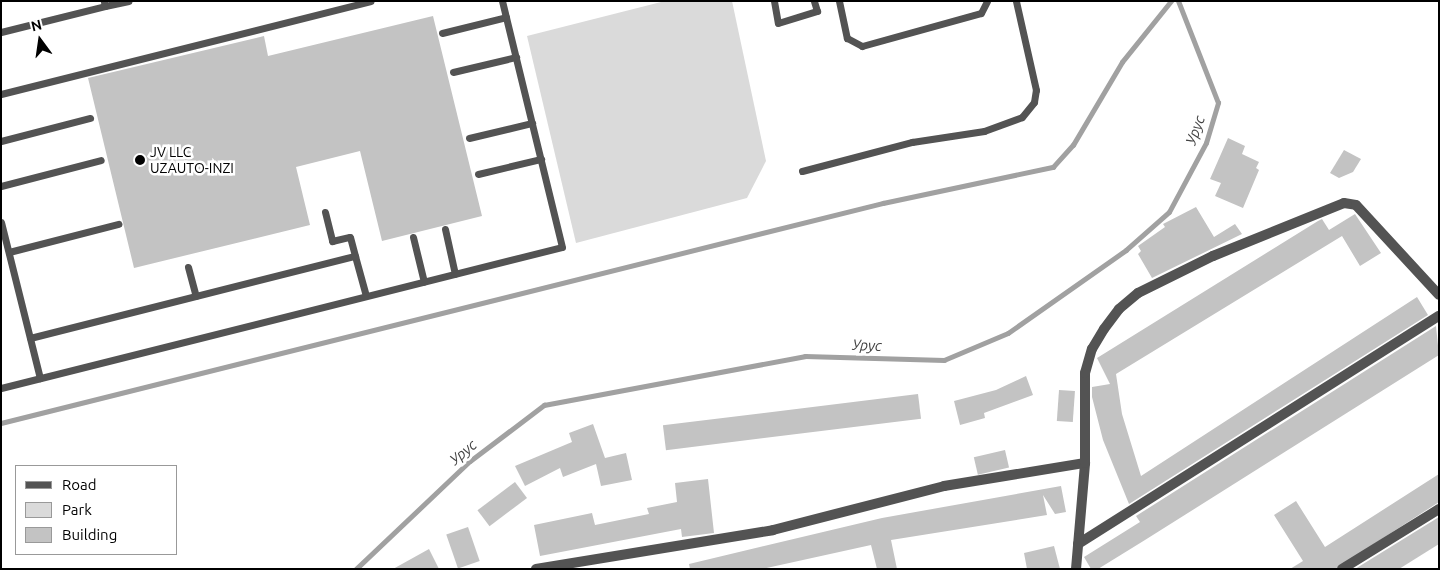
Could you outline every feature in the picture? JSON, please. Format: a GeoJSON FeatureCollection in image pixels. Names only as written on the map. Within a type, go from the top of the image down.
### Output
{"type":"FeatureCollection","features":[{"type":"Feature","properties":{"kind":"street"},"geometry":{"type":"LineString","coordinates":[[1076,569],[1085,463],[1085,373],[1092,349],[1104,329],[1119,309],[1138,293],[1213,256],[1337,204],[1350,203],[1439,295]]}},
{"type":"Feature","properties":{"kind":"street"},"geometry":{"type":"LineString","coordinates":[[1078,544],[1439,316]]}},
{"type":"Feature","properties":{"kind":"street"},"geometry":{"type":"LineString","coordinates":[[536,569],[773,530],[944,486],[1085,463]]}},
{"type":"Feature","properties":{"kind":"street"},"geometry":{"type":"LineString","coordinates":[[1342,569],[1439,509]]}},
{"type":"Feature","properties":{"kind":"lane"},"geometry":{"type":"LineString","coordinates":[[1,32],[105,3],[128,1]]}},
{"type":"Feature","properties":{"kind":"lane"},"geometry":{"type":"LineString","coordinates":[[1,94],[370,1]]}},
{"type":"Feature","properties":{"kind":"lane"},"geometry":{"type":"LineString","coordinates":[[1,388],[562,247],[502,1]]}},
{"type":"Feature","properties":{"kind":"lane"},"geometry":{"type":"LineString","coordinates":[[774,1],[778,23],[817,11],[814,1]]}},
{"type":"Feature","properties":{"kind":"lane"},"geometry":{"type":"LineString","coordinates":[[839,1],[846,38],[862,46],[982,13],[987,1]]}},
{"type":"Feature","properties":{"kind":"lane"},"geometry":{"type":"LineString","coordinates":[[802,171],[912,142],[984,131],[1022,117],[1034,102],[1036,90],[1016,1]]}},
{"type":"Feature","properties":{"kind":"lane"},"geometry":{"type":"LineString","coordinates":[[442,33],[506,17]]}},
{"type":"Feature","properties":{"kind":"lane"},"geometry":{"type":"LineString","coordinates":[[453,72],[516,57]]}},
{"type":"Feature","properties":{"kind":"lane"},"geometry":{"type":"LineString","coordinates":[[1,141],[90,118]]}},
{"type":"Feature","properties":{"kind":"lane"},"geometry":{"type":"LineString","coordinates":[[469,138],[532,123]]}},
{"type":"Feature","properties":{"kind":"lane"},"geometry":{"type":"LineString","coordinates":[[478,174],[541,159]]}},
{"type":"Feature","properties":{"kind":"lane"},"geometry":{"type":"LineString","coordinates":[[1,186],[101,160]]}},
{"type":"Feature","properties":{"kind":"lane"},"geometry":{"type":"LineString","coordinates":[[325,212],[332,241],[350,237],[366,296]]}},
{"type":"Feature","properties":{"kind":"lane"},"geometry":{"type":"LineString","coordinates":[[1,222],[40,378]]}},
{"type":"Feature","properties":{"kind":"lane"},"geometry":{"type":"LineString","coordinates":[[9,252],[118,224]]}},
{"type":"Feature","properties":{"kind":"lane"},"geometry":{"type":"LineString","coordinates":[[445,229],[455,274]]}},
{"type":"Feature","properties":{"kind":"lane"},"geometry":{"type":"LineString","coordinates":[[413,237],[424,282]]}},
{"type":"Feature","properties":{"kind":"lane"},"geometry":{"type":"LineString","coordinates":[[30,338],[355,256]]}},
{"type":"Feature","properties":{"kind":"lane"},"geometry":{"type":"LineString","coordinates":[[188,267],[196,296]]}},
{"type":"Feature","properties":{"kind":"green space"},"geometry":{"type":"Polygon","coordinates":[[[665,1],[732,1],[766,161],[747,198],[576,243],[527,36],[665,1]]]}},
{"type":"Feature","properties":{"kind":"building"},"geometry":{"type":"Polygon","coordinates":[[[433,16],[482,216],[382,241],[360,151],[296,167],[310,225],[134,268],[88,78],[264,36],[268,56],[433,16]]]}},
{"type":"Feature","properties":{"kind":"building"},"geometry":{"type":"Polygon","coordinates":[[[1228,138],[1245,146],[1242,154],[1259,162],[1256,168],[1259,170],[1243,208],[1215,196],[1221,183],[1210,179],[1228,138]]]}},
{"type":"Feature","properties":{"kind":"building"},"geometry":{"type":"Polygon","coordinates":[[[1344,150],[1361,159],[1353,172],[1339,178],[1330,173],[1344,150]]]}},
{"type":"Feature","properties":{"kind":"building"},"geometry":{"type":"Polygon","coordinates":[[[1196,207],[1214,237],[1235,224],[1242,234],[1152,278],[1138,254],[1141,251],[1138,246],[1165,227],[1163,224],[1196,207]]]}},
{"type":"Feature","properties":{"kind":"building"},"geometry":{"type":"Polygon","coordinates":[[[1355,214],[1381,253],[1360,266],[1342,236],[1116,374],[1122,414],[1141,476],[1417,297],[1428,315],[1129,504],[1103,440],[1092,397],[1092,387],[1110,384],[1097,358],[1318,221],[1322,219],[1329,230],[1355,214]]]}},
{"type":"Feature","properties":{"kind":"building"},"geometry":{"type":"Polygon","coordinates":[[[1436,326],[1439,355],[1098,569],[1091,569],[1084,557],[1140,522],[1136,516],[1436,326]]]}},
{"type":"Feature","properties":{"kind":"building"},"geometry":{"type":"Polygon","coordinates":[[[1026,376],[1033,395],[984,413],[985,418],[960,425],[954,401],[996,390],[1026,376]]]}},
{"type":"Feature","properties":{"kind":"building"},"geometry":{"type":"Polygon","coordinates":[[[1059,390],[1075,391],[1073,422],[1057,421],[1059,390]]]}},
{"type":"Feature","properties":{"kind":"building"},"geometry":{"type":"Polygon","coordinates":[[[918,394],[921,419],[666,450],[663,425],[918,394]]]}},
{"type":"Feature","properties":{"kind":"building"},"geometry":{"type":"Polygon","coordinates":[[[593,424],[605,458],[626,453],[632,480],[601,486],[596,464],[563,477],[560,468],[525,486],[515,466],[572,442],[569,433],[593,424]]]}},
{"type":"Feature","properties":{"kind":"building"},"geometry":{"type":"Polygon","coordinates":[[[1005,450],[1009,468],[978,475],[974,457],[1005,450]]]}},
{"type":"Feature","properties":{"kind":"building"},"geometry":{"type":"Polygon","coordinates":[[[1439,474],[1439,502],[1335,569],[1290,569],[1303,561],[1274,515],[1296,501],[1325,547],[1439,474]]]}},
{"type":"Feature","properties":{"kind":"building"},"geometry":{"type":"Polygon","coordinates":[[[708,479],[714,533],[682,537],[681,529],[540,556],[534,525],[592,513],[595,525],[649,514],[647,508],[677,502],[675,483],[708,479]]]}},
{"type":"Feature","properties":{"kind":"building"},"geometry":{"type":"Polygon","coordinates":[[[515,482],[527,498],[490,526],[477,510],[515,482]]]}},
{"type":"Feature","properties":{"kind":"building"},"geometry":{"type":"Polygon","coordinates":[[[1061,486],[1066,512],[1055,514],[1043,495],[1047,515],[891,540],[897,569],[877,569],[871,545],[762,569],[690,569],[689,564],[882,518],[1061,486]]]}},
{"type":"Feature","properties":{"kind":"building"},"geometry":{"type":"Polygon","coordinates":[[[1439,517],[1439,544],[1399,569],[1355,569],[1439,517]]]}},
{"type":"Feature","properties":{"kind":"building"},"geometry":{"type":"Polygon","coordinates":[[[468,527],[480,561],[458,569],[446,534],[468,527]]]}},
{"type":"Feature","properties":{"kind":"building"},"geometry":{"type":"Polygon","coordinates":[[[1054,546],[1060,569],[1027,569],[1024,553],[1054,546]]]}},
{"type":"Feature","properties":{"kind":"building"},"geometry":{"type":"Polygon","coordinates":[[[429,549],[439,569],[393,569],[429,549]]]}},
{"type":"Feature","properties":{"kind":"waterway"},"geometry":{"type":"LineString","coordinates":[[1,423],[883,203],[1053,167],[1073,145],[1122,62],[1171,1]]}},
{"type":"Feature","properties":{"kind":"waterway","name":"Урус"},"geometry":{"type":"LineString","coordinates":[[356,569],[470,461],[544,405],[805,356],[944,360],[1008,333],[1126,250],[1169,212],[1206,143],[1218,103],[1178,1]]}},
{"type":"Feature","properties":{"kind":"place","name":"JV LLC UZAUTO-INZI"},"geometry":{"type":"Point","coordinates":[140,160]}}]}
